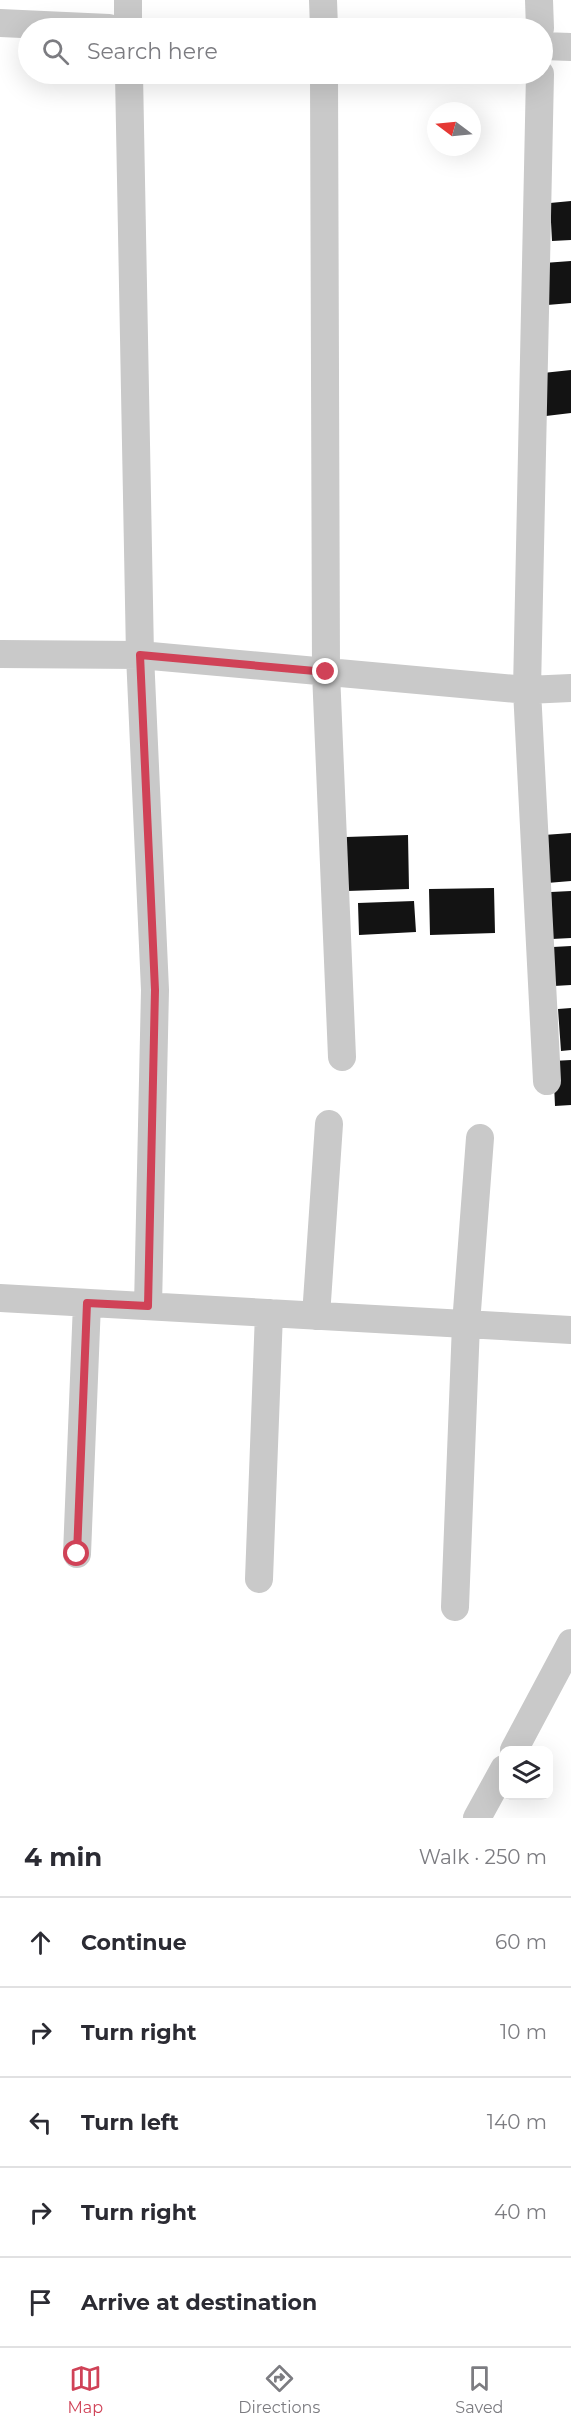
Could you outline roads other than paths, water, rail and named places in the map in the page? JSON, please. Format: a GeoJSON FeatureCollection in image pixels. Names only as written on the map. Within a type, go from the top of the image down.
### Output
{"type":"FeatureCollection","features":[{"type":"Feature","properties":{"kind":"street"},"geometry":{"type":"LineString","coordinates":[[128,0],[128,18]]}},
{"type":"Feature","properties":{"kind":"street"},"geometry":{"type":"LineString","coordinates":[[323,0],[324,18]]}},
{"type":"Feature","properties":{"kind":"street"},"geometry":{"type":"LineString","coordinates":[[539,0],[540,18]]}},
{"type":"Feature","properties":{"kind":"street"},"geometry":{"type":"LineString","coordinates":[[0,23],[18,24]]}},
{"type":"Feature","properties":{"kind":"street"},"geometry":{"type":"LineString","coordinates":[[553,46],[571,47]]}},
{"type":"Feature","properties":{"kind":"street"},"geometry":{"type":"LineString","coordinates":[[129,84],[140,655],[155,990],[148,1306]]}},
{"type":"Feature","properties":{"kind":"street"},"geometry":{"type":"LineString","coordinates":[[324,84],[326,672],[342,1057]]}},
{"type":"Feature","properties":{"kind":"street"},"geometry":{"type":"LineString","coordinates":[[540,84],[527,690],[547,1081]]}},
{"type":"Feature","properties":{"kind":"street"},"geometry":{"type":"LineString","coordinates":[[0,654],[140,655],[527,690],[571,688]]}},
{"type":"Feature","properties":{"kind":"street"},"geometry":{"type":"LineString","coordinates":[[316,1316],[329,1124]]}},
{"type":"Feature","properties":{"kind":"street"},"geometry":{"type":"LineString","coordinates":[[455,1607],[466,1324],[480,1138]]}},
{"type":"Feature","properties":{"kind":"street"},"geometry":{"type":"LineString","coordinates":[[0,1298],[571,1330]]}},
{"type":"Feature","properties":{"kind":"street"},"geometry":{"type":"LineString","coordinates":[[77,1554],[87,1303]]}},
{"type":"Feature","properties":{"kind":"street"},"geometry":{"type":"LineString","coordinates":[[259,1579],[269,1313]]}},
{"type":"Feature","properties":{"kind":"street"},"geometry":{"type":"LineString","coordinates":[[516,1746],[571,1643]]}},
{"type":"Feature","properties":{"kind":"street"},"geometry":{"type":"LineString","coordinates":[[477,1818],[499,1778]]}}]}
